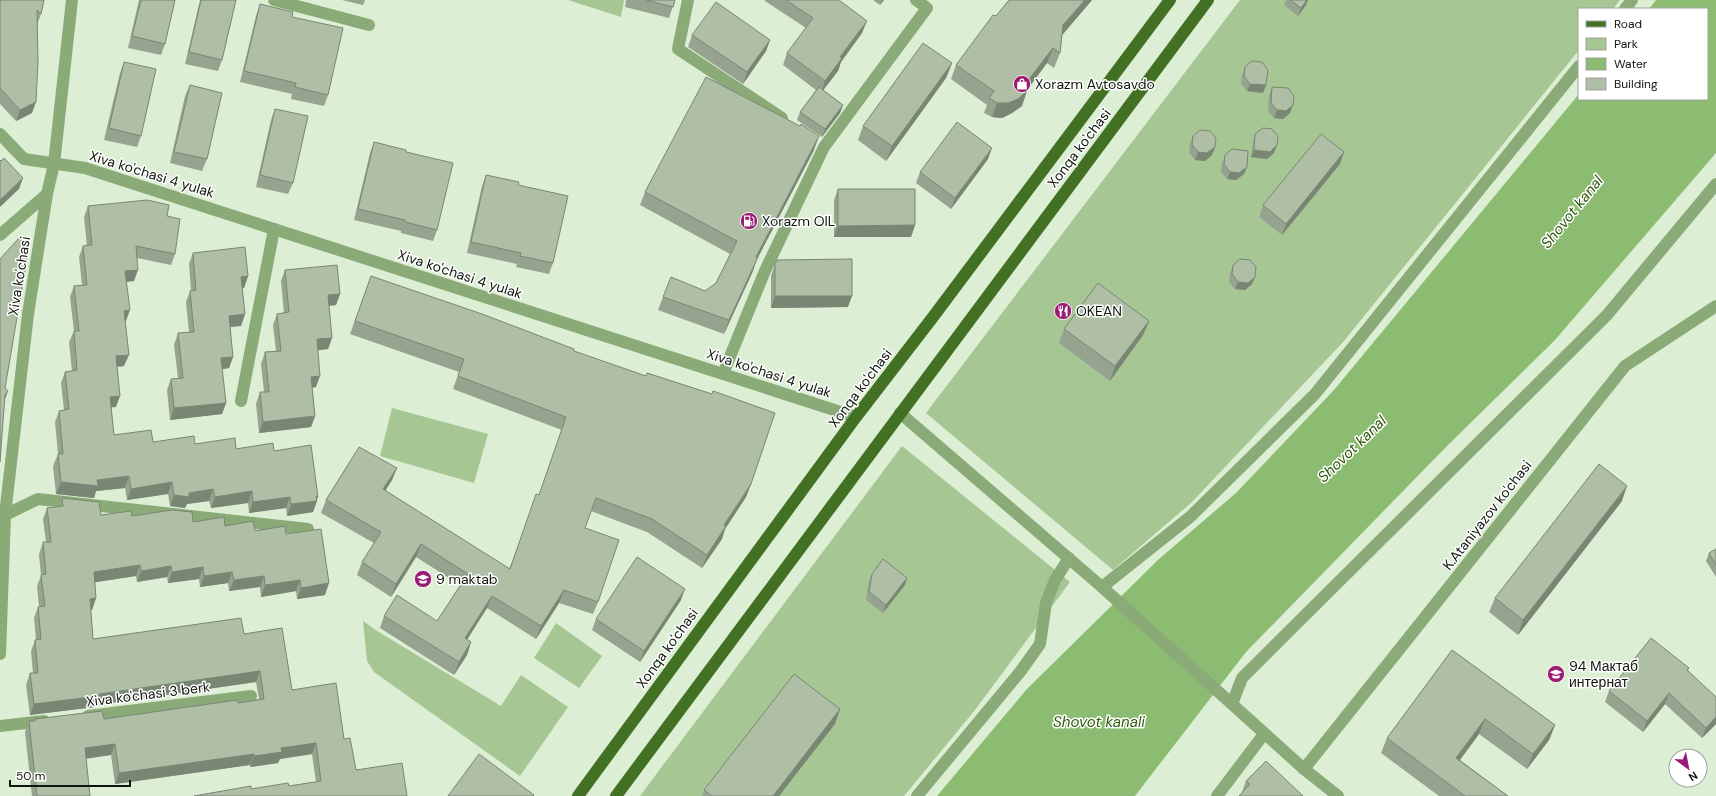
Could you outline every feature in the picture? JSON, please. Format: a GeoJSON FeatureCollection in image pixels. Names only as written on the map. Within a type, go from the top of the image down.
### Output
{"type":"FeatureCollection","features":[{"type":"Feature","properties":{"kind":"main road","name":"Xonqa ko'chasi"},"geometry":{"type":"LineString","coordinates":[[578,796],[856,417],[938,311],[1170,0]]}},
{"type":"Feature","properties":{"kind":"main road","name":"Xonqa ko'chasi"},"geometry":{"type":"LineString","coordinates":[[616,796],[1208,0]]}},
{"type":"Feature","properties":{"kind":"street","name":"Xiva ko'chasi"},"geometry":{"type":"LineString","coordinates":[[0,654],[2,514],[28,314],[47,194],[54,164],[72,0]]}},
{"type":"Feature","properties":{"kind":"street"},"geometry":{"type":"LineString","coordinates":[[274,0],[369,25]]}},
{"type":"Feature","properties":{"kind":"street"},"geometry":{"type":"LineString","coordinates":[[688,0],[678,49],[792,125]]}},
{"type":"Feature","properties":{"kind":"street"},"geometry":{"type":"LineString","coordinates":[[723,374],[764,273],[824,147],[927,8],[916,0]]}},
{"type":"Feature","properties":{"kind":"street"},"geometry":{"type":"LineString","coordinates":[[1626,8],[1632,0]]}},
{"type":"Feature","properties":{"kind":"street"},"geometry":{"type":"LineString","coordinates":[[1102,587],[1190,516],[1315,394],[1578,67]]}},
{"type":"Feature","properties":{"kind":"street","name":"Xiva ko'chasi 4 yulak"},"geometry":{"type":"LineString","coordinates":[[0,134],[24,159],[85,168],[856,417]]}},
{"type":"Feature","properties":{"kind":"street"},"geometry":{"type":"LineString","coordinates":[[811,138],[824,147]]}},
{"type":"Feature","properties":{"kind":"street"},"geometry":{"type":"LineString","coordinates":[[1232,704],[1242,678],[1607,315],[1716,184]]}},
{"type":"Feature","properties":{"kind":"street"},"geometry":{"type":"LineString","coordinates":[[0,235],[47,194]]}},
{"type":"Feature","properties":{"kind":"street"},"geometry":{"type":"LineString","coordinates":[[241,400],[274,229]]}},
{"type":"Feature","properties":{"kind":"street","name":"K.Ataniyazov ko'chasi"},"geometry":{"type":"LineString","coordinates":[[1304,769],[1625,366],[1716,306]]}},
{"type":"Feature","properties":{"kind":"street"},"geometry":{"type":"LineString","coordinates":[[900,413],[1069,558],[1264,734],[1338,796]]}},
{"type":"Feature","properties":{"kind":"street"},"geometry":{"type":"LineString","coordinates":[[2,514],[38,499],[308,529]]}},
{"type":"Feature","properties":{"kind":"street"},"geometry":{"type":"LineString","coordinates":[[917,796],[1020,672],[1040,644],[1046,603],[1055,580],[1069,558]]}},
{"type":"Feature","properties":{"kind":"street","name":"Xiva ko'chasi 3 berk"},"geometry":{"type":"LineString","coordinates":[[79,717],[251,696]]}},
{"type":"Feature","properties":{"kind":"street"},"geometry":{"type":"LineString","coordinates":[[0,726],[55,720]]}},
{"type":"Feature","properties":{"kind":"street"},"geometry":{"type":"LineString","coordinates":[[1217,796],[1264,734]]}},
{"type":"Feature","properties":{"kind":"green space"},"geometry":{"type":"Polygon","coordinates":[[[568,0],[624,0],[621,17],[568,0]]]}},
{"type":"Feature","properties":{"kind":"green space"},"geometry":{"type":"Polygon","coordinates":[[[1240,0],[1620,0],[1614,8],[1578,8],[1578,51],[1344,341],[1192,502],[1113,570],[926,413],[1240,0]]]}},
{"type":"Feature","properties":{"kind":"green space"},"geometry":{"type":"Polygon","coordinates":[[[392,408],[488,434],[474,483],[380,456],[392,408]]]}},
{"type":"Feature","properties":{"kind":"green space"},"geometry":{"type":"Polygon","coordinates":[[[902,446],[1070,582],[975,710],[904,796],[640,796],[902,446]]]}},
{"type":"Feature","properties":{"kind":"green space"},"geometry":{"type":"Polygon","coordinates":[[[363,621],[501,706],[521,675],[568,707],[520,776],[374,672],[367,661],[363,621]]]}},
{"type":"Feature","properties":{"kind":"green space"},"geometry":{"type":"Polygon","coordinates":[[[556,623],[602,656],[579,688],[534,658],[556,623]]]}},
{"type":"Feature","properties":{"kind":"water","name":"Shovot kanali"},"geometry":{"type":"Polygon","coordinates":[[[1656,0],[1716,0],[1716,153],[1555,340],[1447,446],[1246,652],[1135,796],[937,796],[1027,689],[1159,559],[1236,493],[1334,390],[1578,95],[1578,100],[1708,100],[1708,8],[1650,8],[1656,0]]]}},
{"type":"Feature","properties":{"kind":"building"},"geometry":{"type":"Polygon","coordinates":[[[0,0],[44,0],[41,14],[37,10],[38,62],[36,102],[20,110],[0,88],[0,0]]]}},
{"type":"Feature","properties":{"kind":"building"},"geometry":{"type":"Polygon","coordinates":[[[141,0],[175,0],[165,44],[132,36],[141,0]]]}},
{"type":"Feature","properties":{"kind":"building"},"geometry":{"type":"Polygon","coordinates":[[[201,0],[236,0],[222,60],[189,52],[201,0]]]}},
{"type":"Feature","properties":{"kind":"building"},"geometry":{"type":"Polygon","coordinates":[[[646,0],[675,0],[673,7],[646,0]]]}},
{"type":"Feature","properties":{"kind":"building"},"geometry":{"type":"Polygon","coordinates":[[[786,0],[839,0],[867,21],[840,57],[842,58],[825,81],[787,53],[813,18],[786,0]]]}},
{"type":"Feature","properties":{"kind":"building"},"geometry":{"type":"Polygon","coordinates":[[[1009,0],[1085,0],[1063,25],[1060,53],[1053,48],[1023,87],[1027,91],[1018,99],[1008,103],[997,103],[989,98],[994,91],[956,65],[993,15],[996,16],[1009,0]]]}},
{"type":"Feature","properties":{"kind":"building"},"geometry":{"type":"Polygon","coordinates":[[[1290,0],[1307,0],[1301,8],[1290,0]]]}},
{"type":"Feature","properties":{"kind":"building"},"geometry":{"type":"Polygon","coordinates":[[[716,2],[770,40],[747,72],[692,35],[716,2]]]}},
{"type":"Feature","properties":{"kind":"building"},"geometry":{"type":"Polygon","coordinates":[[[260,4],[293,12],[292,17],[343,28],[328,95],[295,87],[296,83],[244,71],[260,4]]]}},
{"type":"Feature","properties":{"kind":"building"},"geometry":{"type":"Polygon","coordinates":[[[923,43],[952,63],[892,146],[863,126],[923,43]]]}},
{"type":"Feature","properties":{"kind":"building"},"geometry":{"type":"Polygon","coordinates":[[[1252,61],[1262,62],[1268,70],[1266,85],[1250,84],[1244,76],[1245,67],[1252,61]]]}},
{"type":"Feature","properties":{"kind":"building"},"geometry":{"type":"Polygon","coordinates":[[[124,62],[156,69],[141,136],[109,128],[124,62]]]}},
{"type":"Feature","properties":{"kind":"building"},"geometry":{"type":"Polygon","coordinates":[[[706,77],[800,126],[801,124],[819,136],[756,257],[758,257],[729,320],[663,297],[671,277],[705,291],[716,283],[737,241],[645,192],[706,77]]]}},
{"type":"Feature","properties":{"kind":"building"},"geometry":{"type":"Polygon","coordinates":[[[190,85],[222,93],[207,159],[174,152],[190,85]]]}},
{"type":"Feature","properties":{"kind":"building"},"geometry":{"type":"Polygon","coordinates":[[[819,87],[843,105],[825,129],[800,112],[819,87]]]}},
{"type":"Feature","properties":{"kind":"building"},"geometry":{"type":"Polygon","coordinates":[[[1272,87],[1288,88],[1294,96],[1293,105],[1286,111],[1277,110],[1271,103],[1272,87]]]}},
{"type":"Feature","properties":{"kind":"building"},"geometry":{"type":"Polygon","coordinates":[[[275,109],[308,116],[293,183],[260,175],[275,109]]]}},
{"type":"Feature","properties":{"kind":"building"},"geometry":{"type":"Polygon","coordinates":[[[957,122],[992,148],[955,198],[920,172],[957,122]]]}},
{"type":"Feature","properties":{"kind":"building"},"geometry":{"type":"Polygon","coordinates":[[[1263,128],[1272,129],[1278,136],[1277,145],[1270,152],[1254,150],[1255,134],[1263,128]]]}},
{"type":"Feature","properties":{"kind":"building"},"geometry":{"type":"Polygon","coordinates":[[[1200,130],[1210,131],[1216,138],[1215,147],[1207,153],[1198,152],[1192,145],[1193,136],[1200,130]]]}},
{"type":"Feature","properties":{"kind":"building"},"geometry":{"type":"Polygon","coordinates":[[[1321,134],[1344,152],[1286,224],[1263,205],[1321,134]]]}},
{"type":"Feature","properties":{"kind":"building"},"geometry":{"type":"Polygon","coordinates":[[[374,142],[406,150],[406,152],[453,163],[437,230],[405,222],[405,220],[358,209],[374,142]]]}},
{"type":"Feature","properties":{"kind":"building"},"geometry":{"type":"Polygon","coordinates":[[[1232,149],[1248,151],[1247,167],[1239,173],[1230,172],[1224,164],[1225,155],[1232,149]]]}},
{"type":"Feature","properties":{"kind":"building"},"geometry":{"type":"Polygon","coordinates":[[[4,158],[23,178],[0,200],[0,160],[1,161],[4,158]]]}},
{"type":"Feature","properties":{"kind":"building"},"geometry":{"type":"Polygon","coordinates":[[[486,175],[519,182],[518,185],[568,196],[553,263],[520,256],[521,253],[471,242],[486,175]]]}},
{"type":"Feature","properties":{"kind":"building"},"geometry":{"type":"Polygon","coordinates":[[[838,189],[915,189],[915,225],[838,226],[838,189]]]}},
{"type":"Feature","properties":{"kind":"building"},"geometry":{"type":"Polygon","coordinates":[[[147,200],[169,205],[167,216],[180,219],[175,254],[136,246],[138,270],[125,271],[130,310],[124,311],[129,355],[116,356],[120,396],[110,397],[114,435],[151,430],[153,442],[194,436],[195,444],[235,438],[236,449],[273,443],[274,451],[311,445],[318,497],[316,496],[317,501],[291,504],[290,497],[253,502],[252,491],[215,497],[213,489],[189,493],[189,497],[174,495],[172,482],[131,489],[129,476],[97,480],[98,486],[61,482],[58,454],[63,454],[59,411],[69,409],[65,372],[77,370],[74,331],[79,331],[74,286],[87,285],[83,246],[92,245],[88,206],[147,200]]]}},
{"type":"Feature","properties":{"kind":"building"},"geometry":{"type":"Polygon","coordinates":[[[19,238],[29,247],[5,388],[8,391],[5,395],[0,462],[0,259],[19,238]]]}},
{"type":"Feature","properties":{"kind":"building"},"geometry":{"type":"Polygon","coordinates":[[[245,247],[248,276],[241,277],[245,314],[229,316],[233,357],[221,358],[226,403],[174,408],[171,379],[183,378],[178,333],[194,332],[190,291],[196,290],[193,253],[245,247]]]}},
{"type":"Feature","properties":{"kind":"building"},"geometry":{"type":"Polygon","coordinates":[[[852,259],[852,296],[775,296],[775,264],[777,260],[852,259]]]}},
{"type":"Feature","properties":{"kind":"building"},"geometry":{"type":"Polygon","coordinates":[[[1240,259],[1250,260],[1256,267],[1255,277],[1248,283],[1238,282],[1232,274],[1233,265],[1240,259]]]}},
{"type":"Feature","properties":{"kind":"building"},"geometry":{"type":"Polygon","coordinates":[[[337,265],[340,294],[328,295],[332,338],[317,339],[320,376],[311,377],[315,416],[263,422],[260,392],[269,392],[265,352],[281,351],[277,314],[289,312],[285,270],[337,265]]]}},
{"type":"Feature","properties":{"kind":"building"},"geometry":{"type":"Polygon","coordinates":[[[371,276],[482,314],[574,349],[574,351],[646,376],[647,373],[712,394],[713,391],[775,413],[751,484],[724,525],[726,526],[707,555],[652,519],[596,498],[585,528],[619,540],[598,602],[564,590],[541,626],[492,596],[465,638],[471,642],[459,662],[384,616],[397,595],[437,621],[468,574],[421,544],[396,584],[362,562],[381,532],[326,500],[359,447],[397,468],[383,489],[510,569],[536,494],[539,495],[566,417],[458,376],[464,359],[355,321],[371,276]]]}},
{"type":"Feature","properties":{"kind":"building"},"geometry":{"type":"Polygon","coordinates":[[[1098,283],[1149,321],[1115,366],[1064,329],[1098,283]]]}},
{"type":"Feature","properties":{"kind":"building"},"geometry":{"type":"Polygon","coordinates":[[[1599,464],[1627,486],[1523,620],[1495,598],[1599,464]]]}},
{"type":"Feature","properties":{"kind":"building"},"geometry":{"type":"Polygon","coordinates":[[[62,498],[99,502],[101,515],[131,511],[132,516],[172,510],[192,512],[193,522],[224,517],[225,526],[253,521],[255,531],[285,526],[286,534],[321,529],[329,583],[301,588],[300,580],[265,585],[264,576],[234,580],[232,572],[204,576],[203,567],[172,572],[171,566],[141,571],[140,565],[94,572],[96,598],[90,599],[93,639],[241,618],[244,634],[282,628],[292,690],[336,683],[344,739],[350,738],[356,770],[402,763],[407,796],[194,796],[251,786],[251,789],[288,783],[289,786],[321,781],[316,743],[281,748],[282,752],[254,756],[254,754],[119,773],[115,744],[85,748],[90,796],[37,796],[29,721],[102,711],[104,719],[237,700],[238,703],[264,699],[260,671],[99,694],[99,696],[34,704],[30,673],[38,673],[35,640],[41,639],[38,607],[45,606],[41,575],[46,574],[43,542],[51,542],[47,508],[63,506],[62,498]]]}},
{"type":"Feature","properties":{"kind":"building"},"geometry":{"type":"Polygon","coordinates":[[[1716,549],[1716,565],[1709,553],[1716,549]]]}},
{"type":"Feature","properties":{"kind":"building"},"geometry":{"type":"Polygon","coordinates":[[[637,557],[685,589],[644,651],[596,619],[637,557]]]}},
{"type":"Feature","properties":{"kind":"building"},"geometry":{"type":"Polygon","coordinates":[[[883,559],[907,578],[886,605],[869,592],[872,574],[883,559]]]}},
{"type":"Feature","properties":{"kind":"building"},"geometry":{"type":"Polygon","coordinates":[[[1651,638],[1689,668],[1687,670],[1716,697],[1716,717],[1706,728],[1669,693],[1647,721],[1609,691],[1651,638]]]}},
{"type":"Feature","properties":{"kind":"building"},"geometry":{"type":"Polygon","coordinates":[[[1452,650],[1555,725],[1533,754],[1485,719],[1456,758],[1508,796],[1465,796],[1387,738],[1452,650]]]}},
{"type":"Feature","properties":{"kind":"building"},"geometry":{"type":"Polygon","coordinates":[[[794,674],[840,709],[773,796],[712,796],[704,790],[794,674]]]}},
{"type":"Feature","properties":{"kind":"building"},"geometry":{"type":"Polygon","coordinates":[[[479,754],[534,795],[448,796],[479,754]]]}},
{"type":"Feature","properties":{"kind":"building"},"geometry":{"type":"Polygon","coordinates":[[[1266,761],[1303,796],[1239,796],[1250,784],[1246,781],[1266,761]]]}},
{"type":"Feature","properties":{"kind":"place","name":"Xorazm Avtosavdo"},"geometry":{"type":"Point","coordinates":[1022,84]}},
{"type":"Feature","properties":{"kind":"place","name":"Xorazm OIL"},"geometry":{"type":"Point","coordinates":[749,221]}},
{"type":"Feature","properties":{"kind":"place","name":"OKEAN"},"geometry":{"type":"Point","coordinates":[1063,311]}},
{"type":"Feature","properties":{"kind":"place","name":"9 maktab"},"geometry":{"type":"Point","coordinates":[423,579]}},
{"type":"Feature","properties":{"kind":"place","name":"94 Мактаб интернат"},"geometry":{"type":"Point","coordinates":[1556,674]}},
{"type":"Feature","properties":{"kind":"water label","name":"Shovot kanal"},"geometry":{"type":"Point","coordinates":[1572,212]}},
{"type":"Feature","properties":{"kind":"water label","name":"Shovot kanal"},"geometry":{"type":"Point","coordinates":[1352,449]}}]}
